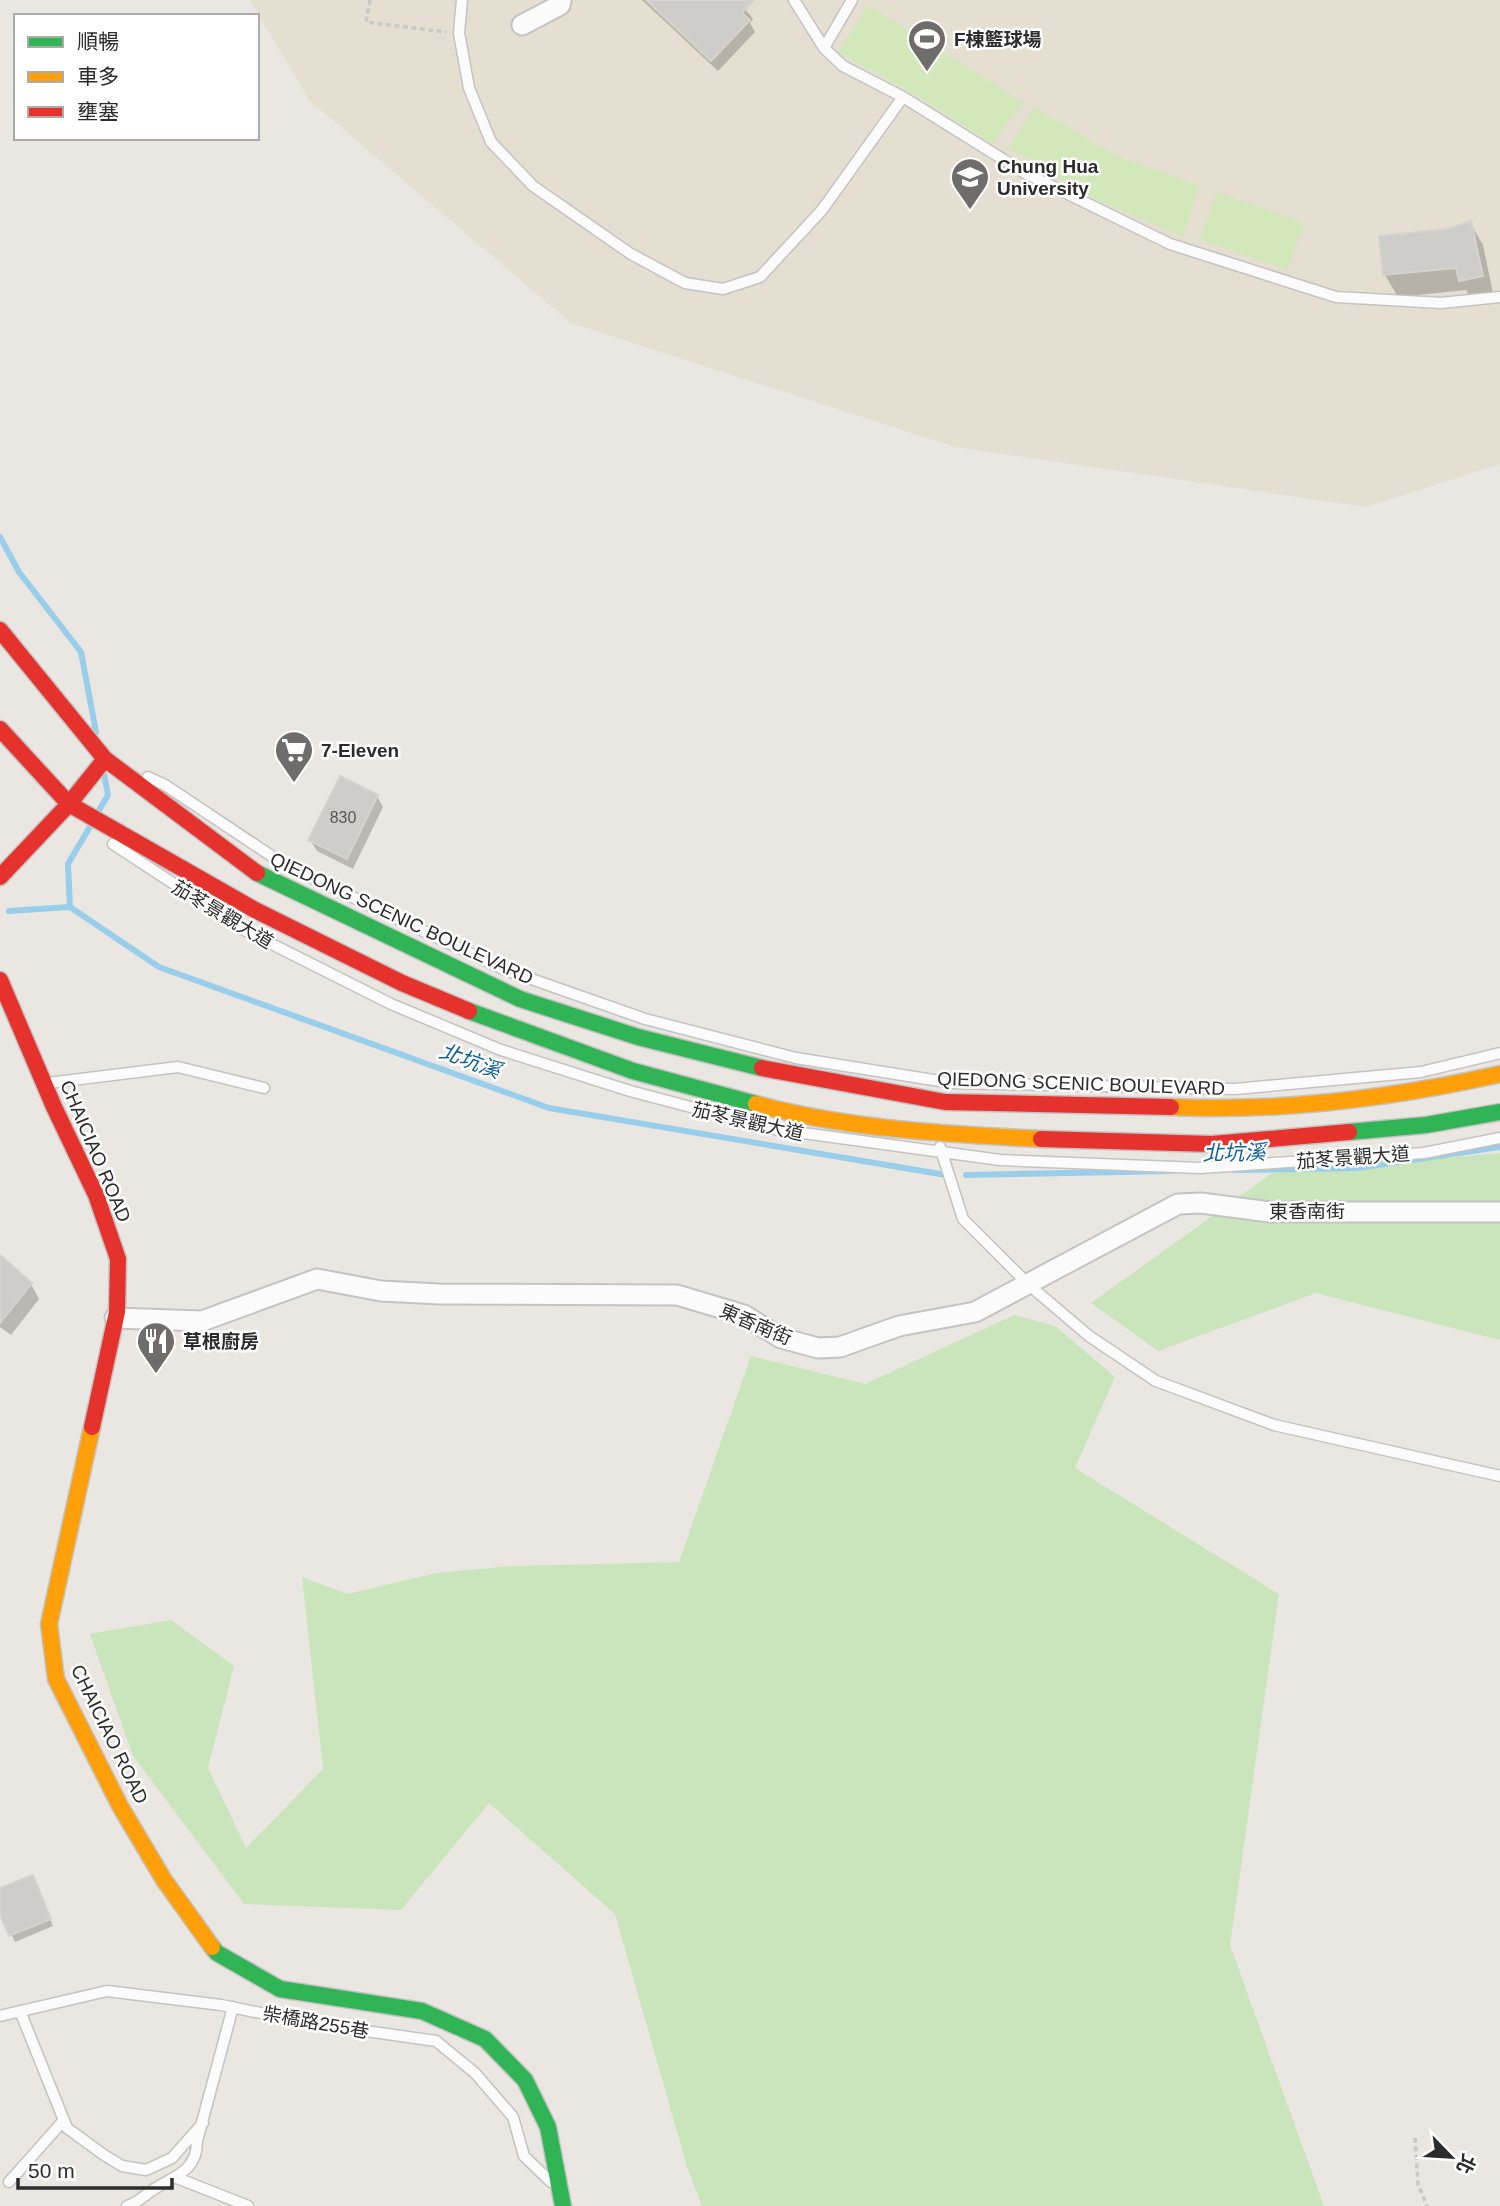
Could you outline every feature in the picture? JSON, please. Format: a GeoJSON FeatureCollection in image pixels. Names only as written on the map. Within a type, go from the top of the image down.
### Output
{"type":"FeatureCollection","features":[{"type":"Feature","properties":{"kind":"street"},"geometry":{"type":"LineString","coordinates":[[522,25],[560,5],[561,0]]}},
{"type":"Feature","properties":{"kind":"street","name":"QIEDONG SCENIC BOULEVARD"},"geometry":{"type":"LineString","coordinates":[[0,630],[105,759],[265,880],[520,999],[638,1037],[790,1074],[945,1102],[1092,1103],[1233,1110],[1418,1092],[1500,1074]]}},
{"type":"Feature","properties":{"kind":"street"},"geometry":{"type":"LineString","coordinates":[[0,729],[69,804],[255,910],[402,983],[509,1027],[606,1062],[784,1112],[936,1133],[1106,1143],[1212,1144],[1426,1125],[1500,1112]]}},
{"type":"Feature","properties":{"kind":"street"},"geometry":{"type":"LineString","coordinates":[[0,877],[69,804],[105,759]]}},
{"type":"Feature","properties":{"kind":"street","name":"CHAICIAO ROAD"},"geometry":{"type":"LineString","coordinates":[[0,980],[44,1084],[96,1195],[118,1259],[115,1318],[49,1624],[56,1679],[120,1806],[164,1880],[217,1953],[280,1990],[422,2011],[485,2039],[524,2080],[548,2127],[561,2198]]}},
{"type":"Feature","properties":{"kind":"street","name":"東香南街"},"geometry":{"type":"LineString","coordinates":[[115,1318],[202,1321],[317,1279],[381,1291],[439,1294],[677,1295],[744,1315],[781,1338],[818,1348],[840,1346],[899,1326],[975,1312],[1178,1204],[1201,1203],[1270,1212],[1500,1212]]}},
{"type":"Feature","properties":{"kind":"lane"},"geometry":{"type":"LineString","coordinates":[[462,0],[459,33],[469,88],[491,142],[533,186],[631,254],[685,283],[723,289],[760,277],[822,210],[903,97]]}},
{"type":"Feature","properties":{"kind":"lane"},"geometry":{"type":"LineString","coordinates":[[794,0],[824,48],[843,66],[903,97],[1025,173],[1170,244],[1336,297],[1441,303],[1500,297]]}},
{"type":"Feature","properties":{"kind":"lane"},"geometry":{"type":"LineString","coordinates":[[824,48],[852,0]]}},
{"type":"Feature","properties":{"kind":"lane"},"geometry":{"type":"LineString","coordinates":[[105,759],[165,785],[421,955]]}},
{"type":"Feature","properties":{"kind":"lane","name":"茄苳景觀大道"},"geometry":{"type":"LineString","coordinates":[[69,804],[112,844],[246,931],[391,1004],[500,1050],[629,1091],[774,1129],[1000,1160],[1200,1168],[1424,1153],[1500,1138]]}},
{"type":"Feature","properties":{"kind":"lane"},"geometry":{"type":"LineString","coordinates":[[285,865],[503,969],[645,1019],[796,1058],[952,1083],[1235,1088],[1421,1072],[1500,1053]]}},
{"type":"Feature","properties":{"kind":"lane"},"geometry":{"type":"LineString","coordinates":[[606,1062],[708,1112]]}},
{"type":"Feature","properties":{"kind":"lane"},"geometry":{"type":"LineString","coordinates":[[44,1084],[177,1067],[264,1088]]}},
{"type":"Feature","properties":{"kind":"lane"},"geometry":{"type":"LineString","coordinates":[[945,1102],[952,1083]]}},
{"type":"Feature","properties":{"kind":"lane"},"geometry":{"type":"LineString","coordinates":[[1235,1088],[1309,1103]]}},
{"type":"Feature","properties":{"kind":"lane"},"geometry":{"type":"LineString","coordinates":[[936,1133],[963,1219],[1029,1285],[1089,1336],[1156,1381],[1275,1424],[1500,1476]]}},
{"type":"Feature","properties":{"kind":"lane","name":"柴橋路255巷"},"geometry":{"type":"LineString","coordinates":[[0,2016],[107,1991],[233,2007],[436,2042],[475,2073],[513,2118],[524,2156],[561,2198]]}},
{"type":"Feature","properties":{"kind":"lane"},"geometry":{"type":"LineString","coordinates":[[127,2206],[177,2178],[190,2167],[233,2007]]}},
{"type":"Feature","properties":{"kind":"lane"},"geometry":{"type":"LineString","coordinates":[[20,2011],[67,2128],[104,2155],[135,2170],[146,2170],[172,2158],[203,2123]]}},
{"type":"Feature","properties":{"kind":"lane"},"geometry":{"type":"LineString","coordinates":[[9,2182],[64,2120]]}},
{"type":"Feature","properties":{"kind":"lane"},"geometry":{"type":"LineString","coordinates":[[177,2178],[248,2206]]}},
{"type":"Feature","properties":{"kind":"path"},"geometry":{"type":"LineString","coordinates":[[370,0],[366,22],[459,33]]}},
{"type":"Feature","properties":{"kind":"path"},"geometry":{"type":"LineString","coordinates":[[1415,2138],[1418,2184],[1427,2206]]}},
{"type":"Feature","properties":{"kind":"shaded area","name":"Chung Hua University"},"geometry":{"type":"Polygon","coordinates":[[[250,0],[1500,0],[1500,464],[1366,507],[955,447],[571,323],[309,100],[250,0]]]}},
{"type":"Feature","properties":{"kind":"green space","name":"F棟籃球場"},"geometry":{"type":"Polygon","coordinates":[[[868,5],[1023,102],[992,144],[914,94],[838,53],[868,5]]]}},
{"type":"Feature","properties":{"kind":"green space"},"geometry":{"type":"Polygon","coordinates":[[[1034,107],[1114,155],[1199,186],[1183,237],[1094,199],[1009,148],[1034,107]]]}},
{"type":"Feature","properties":{"kind":"green space"},"geometry":{"type":"Polygon","coordinates":[[[1217,192],[1304,223],[1287,270],[1200,239],[1217,192]]]}},
{"type":"Feature","properties":{"kind":"green space"},"geometry":{"type":"Polygon","coordinates":[[[1500,1153],[1500,1340],[1316,1293],[1158,1351],[1091,1303],[1272,1173],[1500,1153]]]}},
{"type":"Feature","properties":{"kind":"green space"},"geometry":{"type":"Polygon","coordinates":[[[1014,1315],[1055,1326],[1115,1377],[1075,1468],[1279,1594],[1230,1945],[1324,2206],[702,2206],[687,2167],[615,1914],[489,1803],[401,1910],[244,1904],[133,1756],[90,1634],[171,1620],[234,1666],[208,1768],[246,1848],[323,1769],[302,1577],[347,1594],[437,1573],[514,1566],[679,1562],[751,1356],[865,1384],[1014,1315]]]}},
{"type":"Feature","properties":{"kind":"building"},"geometry":{"type":"Polygon","coordinates":[[[646,0],[754,0],[742,13],[750,20],[711,61],[646,0]]]}},
{"type":"Feature","properties":{"kind":"building"},"geometry":{"type":"Polygon","coordinates":[[[1471,221],[1483,276],[1459,281],[1456,268],[1383,275],[1379,236],[1447,229],[1471,221]]]}},
{"type":"Feature","properties":{"kind":"building"},"geometry":{"type":"Polygon","coordinates":[[[340,776],[378,795],[347,859],[308,840],[340,776]]]}},
{"type":"Feature","properties":{"kind":"building"},"geometry":{"type":"Polygon","coordinates":[[[0,1255],[32,1283],[0,1323],[0,1255]]]}},
{"type":"Feature","properties":{"kind":"building"},"geometry":{"type":"Polygon","coordinates":[[[33,1875],[51,1919],[9,1936],[0,1914],[0,1888],[33,1875]]]}},
{"type":"Feature","properties":{"kind":"waterway"},"geometry":{"type":"LineString","coordinates":[[0,537],[19,572],[81,652],[96,732]]}},
{"type":"Feature","properties":{"kind":"waterway"},"geometry":{"type":"LineString","coordinates":[[98,812],[108,795],[104,774]]}},
{"type":"Feature","properties":{"kind":"waterway"},"geometry":{"type":"LineString","coordinates":[[70,907],[68,864],[91,825]]}},
{"type":"Feature","properties":{"kind":"waterway","name":"北坑溪"},"geometry":{"type":"LineString","coordinates":[[9,911],[70,907],[159,967],[549,1108],[946,1175]]}},
{"type":"Feature","properties":{"kind":"waterway","name":"北坑溪"},"geometry":{"type":"LineString","coordinates":[[1234,1170],[1357,1168],[1500,1147]]}},
{"type":"Feature","properties":{"kind":"waterway","name":"北坑溪"},"geometry":{"type":"LineString","coordinates":[[966,1175],[1171,1171]]}},
{"type":"Feature","properties":{"kind":"traffic: fast"},"geometry":{"type":"LineString","coordinates":[[257,873],[520,999],[638,1037],[762,1068]]}},
{"type":"Feature","properties":{"kind":"traffic: fast"},"geometry":{"type":"LineString","coordinates":[[469,1011],[633,1071],[756,1104]]}},
{"type":"Feature","properties":{"kind":"traffic: fast"},"geometry":{"type":"LineString","coordinates":[[1349,1132],[1426,1125],[1500,1112]]}},
{"type":"Feature","properties":{"kind":"traffic: fast"},"geometry":{"type":"LineString","coordinates":[[212,1947],[217,1953],[280,1989],[422,2011],[485,2039],[525,2080],[548,2127],[563,2206]]}},
{"type":"Feature","properties":{"kind":"traffic: slow"},"geometry":{"type":"LineString","coordinates":[[1171,1107],[1254,1107],[1337,1101],[1419,1090],[1500,1074]]}},
{"type":"Feature","properties":{"kind":"traffic: slow"},"geometry":{"type":"LineString","coordinates":[[756,1104],[861,1125],[1041,1139]]}},
{"type":"Feature","properties":{"kind":"traffic: slow"},"geometry":{"type":"LineString","coordinates":[[92,1427],[49,1624],[56,1679],[120,1806],[164,1880],[212,1947]]}},
{"type":"Feature","properties":{"kind":"traffic: jam"},"geometry":{"type":"LineString","coordinates":[[0,630],[105,759],[257,873]]}},
{"type":"Feature","properties":{"kind":"traffic: jam"},"geometry":{"type":"LineString","coordinates":[[0,729],[69,804],[255,910],[402,983],[469,1011]]}},
{"type":"Feature","properties":{"kind":"traffic: jam"},"geometry":{"type":"LineString","coordinates":[[0,877],[69,804],[105,759]]}},
{"type":"Feature","properties":{"kind":"traffic: jam"},"geometry":{"type":"LineString","coordinates":[[0,980],[54,1107],[96,1195],[118,1259],[117,1312],[92,1427]]}},
{"type":"Feature","properties":{"kind":"traffic: jam"},"geometry":{"type":"LineString","coordinates":[[762,1068],[945,1102],[1171,1107]]}},
{"type":"Feature","properties":{"kind":"traffic: jam"},"geometry":{"type":"LineString","coordinates":[[1041,1139],[1212,1144],[1349,1132]]}},
{"type":"Feature","properties":{"kind":"place","name":"F棟籃球場"},"geometry":{"type":"Point","coordinates":[927,73]}},
{"type":"Feature","properties":{"kind":"place","name":"Chung Hua University"},"geometry":{"type":"Point","coordinates":[970,211]}},
{"type":"Feature","properties":{"kind":"place","name":"7-Eleven"},"geometry":{"type":"Point","coordinates":[294,784]}},
{"type":"Feature","properties":{"kind":"place","name":"草根廚房"},"geometry":{"type":"Point","coordinates":[156,1375]}}]}
